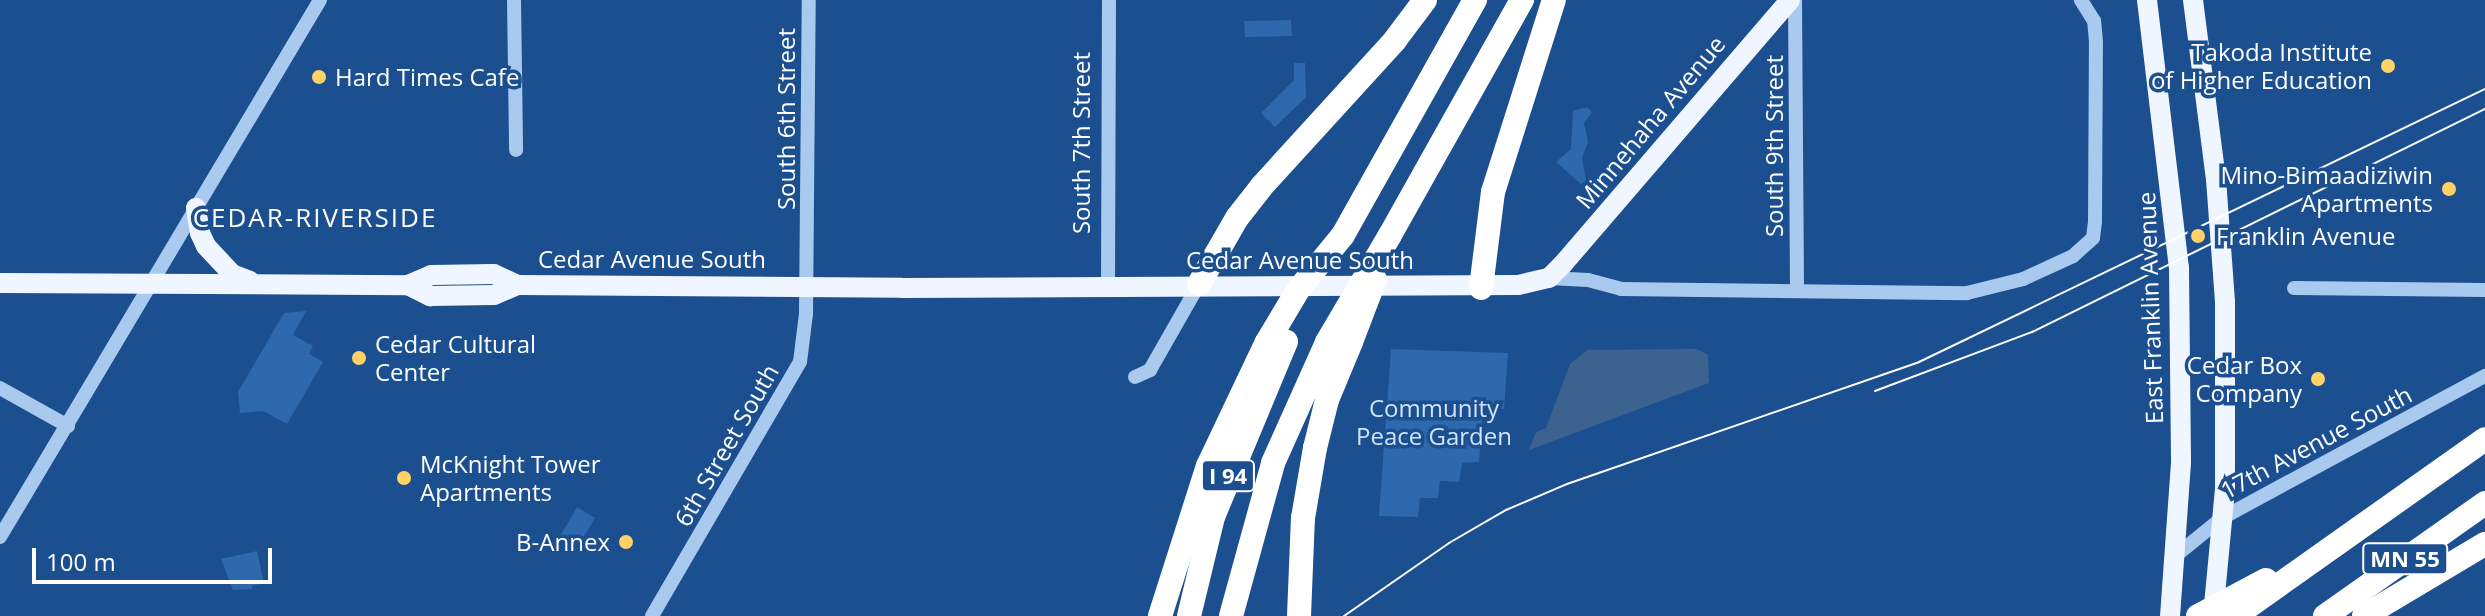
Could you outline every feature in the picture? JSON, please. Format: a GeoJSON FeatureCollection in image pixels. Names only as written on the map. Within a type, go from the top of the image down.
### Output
{"type":"FeatureCollection","features":[{"type":"Feature","properties":{"kind":"highway"},"geometry":{"type":"LineString","coordinates":[[1199,284],[1255,195],[1395,40],[1425,0]]}},
{"type":"Feature","properties":{"kind":"highway","name":"I 94"},"geometry":{"type":"LineString","coordinates":[[1189,616],[1213,517],[1276,342],[1343,235],[1475,0]]}},
{"type":"Feature","properties":{"kind":"highway","name":"I 94"},"geometry":{"type":"LineString","coordinates":[[1231,616],[1273,463],[1327,342],[1522,0]]}},
{"type":"Feature","properties":{"kind":"highway"},"geometry":{"type":"LineString","coordinates":[[1481,288],[1493,192],[1554,0]]}},
{"type":"Feature","properties":{"kind":"highway"},"geometry":{"type":"LineString","coordinates":[[1299,616],[1300,551],[1320,425],[1390,235]]}},
{"type":"Feature","properties":{"kind":"highway"},"geometry":{"type":"LineString","coordinates":[[1160,616],[1208,466],[1276,342]]}},
{"type":"Feature","properties":{"kind":"highway","name":"MN 55"},"geometry":{"type":"LineString","coordinates":[[2198,616],[2266,588],[2363,529],[2485,439]]}},
{"type":"Feature","properties":{"kind":"highway","name":"MN 55"},"geometry":{"type":"LineString","coordinates":[[2325,616],[2485,503]]}},
{"type":"Feature","properties":{"kind":"highway"},"geometry":{"type":"LineString","coordinates":[[2364,616],[2485,544]]}},
{"type":"Feature","properties":{"kind":"highway"},"geometry":{"type":"LineString","coordinates":[[2235,616],[2266,588]]}},
{"type":"Feature","properties":{"kind":"main road","name":"Minnehaha Avenue"},"geometry":{"type":"LineString","coordinates":[[1549,278],[1792,0]]}},
{"type":"Feature","properties":{"kind":"main road","name":"East Franklin Avenue"},"geometry":{"type":"LineString","coordinates":[[2147,0],[2179,268],[2183,382],[2170,616]]}},
{"type":"Feature","properties":{"kind":"main road"},"geometry":{"type":"LineString","coordinates":[[2193,0],[2216,179],[2225,301],[2227,385],[2222,518],[2213,616]]}},
{"type":"Feature","properties":{"kind":"main road"},"geometry":{"type":"LineString","coordinates":[[196,208],[200,233],[221,264],[232,274],[262,285]]}},
{"type":"Feature","properties":{"kind":"main road","name":"Cedar Avenue South"},"geometry":{"type":"LineString","coordinates":[[0,283],[408,285],[430,296],[494,295],[518,285],[1199,284],[1481,288],[1549,278]]}},
{"type":"Feature","properties":{"kind":"street"},"geometry":{"type":"LineString","coordinates":[[0,537],[320,0]]}},
{"type":"Feature","properties":{"kind":"street"},"geometry":{"type":"LineString","coordinates":[[514,0],[516,150]]}},
{"type":"Feature","properties":{"kind":"street","name":"South 6th Street"},"geometry":{"type":"LineString","coordinates":[[807,286],[809,0]]}},
{"type":"Feature","properties":{"kind":"street","name":"South 7th Street"},"geometry":{"type":"LineString","coordinates":[[1108,286],[1109,0]]}},
{"type":"Feature","properties":{"kind":"street","name":"South 9th Street"},"geometry":{"type":"LineString","coordinates":[[1792,0],[1797,291]]}},
{"type":"Feature","properties":{"kind":"street","name":"Cedar Avenue South"},"geometry":{"type":"LineString","coordinates":[[1549,278],[1588,280],[1621,289],[1967,293],[2023,279],[2073,256],[2093,238],[2095,222],[2096,42],[2094,21],[2081,0]]}},
{"type":"Feature","properties":{"kind":"street"},"geometry":{"type":"LineString","coordinates":[[1135,377],[1150,370],[1199,284]]}},
{"type":"Feature","properties":{"kind":"street","name":"6th Street South"},"geometry":{"type":"LineString","coordinates":[[652,616],[800,362],[807,286]]}},
{"type":"Feature","properties":{"kind":"street"},"geometry":{"type":"LineString","coordinates":[[2294,288],[2485,290]]}},
{"type":"Feature","properties":{"kind":"street","name":"17th Avenue South"},"geometry":{"type":"LineString","coordinates":[[2174,557],[2222,518],[2485,376]]}},
{"type":"Feature","properties":{"kind":"street"},"geometry":{"type":"LineString","coordinates":[[0,388],[68,426]]}},
{"type":"Feature","properties":{"kind":"green space"},"geometry":{"type":"Polygon","coordinates":[[[1291,20],[1292,36],[1245,37],[1244,21],[1291,20]]]}},
{"type":"Feature","properties":{"kind":"green space"},"geometry":{"type":"Polygon","coordinates":[[[1294,63],[1305,63],[1306,97],[1275,127],[1261,113],[1294,80],[1294,63]]]}},
{"type":"Feature","properties":{"kind":"green space"},"geometry":{"type":"Polygon","coordinates":[[[1587,107],[1592,112],[1584,123],[1588,142],[1582,158],[1586,181],[1581,184],[1556,162],[1571,149],[1573,111],[1587,107]]]}},
{"type":"Feature","properties":{"kind":"green space"},"geometry":{"type":"Polygon","coordinates":[[[306,311],[293,335],[313,346],[309,354],[323,362],[287,424],[263,411],[240,413],[238,392],[284,313],[306,311]]]}},
{"type":"Feature","properties":{"kind":"green space","name":"Community Peace Garden"},"geometry":{"type":"Polygon","coordinates":[[[1391,349],[1508,353],[1504,409],[1483,408],[1479,462],[1462,463],[1459,482],[1440,481],[1438,498],[1420,498],[1418,517],[1379,516],[1391,349]]]}},
{"type":"Feature","properties":{"kind":"green space"},"geometry":{"type":"Polygon","coordinates":[[[577,507],[595,518],[576,549],[559,538],[577,507]]]}},
{"type":"Feature","properties":{"kind":"green space"},"geometry":{"type":"Polygon","coordinates":[[[257,551],[264,583],[252,586],[252,589],[233,590],[221,559],[257,551]]]}},
{"type":"Feature","properties":{"kind":"shaded area"},"geometry":{"type":"Polygon","coordinates":[[[1697,349],[1708,355],[1709,383],[1529,450],[1536,432],[1546,428],[1570,364],[1587,350],[1697,349]]]}},
{"type":"Feature","properties":{"kind":"tram line"},"geometry":{"type":"LineString","coordinates":[[1344,616],[1449,543],[1506,510],[1567,484],[1919,362],[2485,89]]}},
{"type":"Feature","properties":{"kind":"tram line"},"geometry":{"type":"LineString","coordinates":[[1875,391],[2032,332],[2485,109]]}},
{"type":"Feature","properties":{"kind":"place","name":"Takoda Institute of Higher Education"},"geometry":{"type":"Point","coordinates":[2388,66]}},
{"type":"Feature","properties":{"kind":"place","name":"Hard Times Cafe"},"geometry":{"type":"Point","coordinates":[319,77]}},
{"type":"Feature","properties":{"kind":"place","name":"Mino-Bimaadiziwin Apartments"},"geometry":{"type":"Point","coordinates":[2449,189]}},
{"type":"Feature","properties":{"kind":"place","name":"Franklin Avenue"},"geometry":{"type":"Point","coordinates":[2198,236]}},
{"type":"Feature","properties":{"kind":"place","name":"Cedar Cultural Center"},"geometry":{"type":"Point","coordinates":[359,358]}},
{"type":"Feature","properties":{"kind":"place","name":"Cedar Box Company"},"geometry":{"type":"Point","coordinates":[2318,379]}},
{"type":"Feature","properties":{"kind":"place","name":"McKnight Tower Apartments"},"geometry":{"type":"Point","coordinates":[404,478]}},
{"type":"Feature","properties":{"kind":"place","name":"B-Annex"},"geometry":{"type":"Point","coordinates":[626,542]}},
{"type":"Feature","properties":{"kind":"district","name":"CEDAR-RIVERSIDE"},"geometry":{"type":"Point","coordinates":[315,218]}}]}
